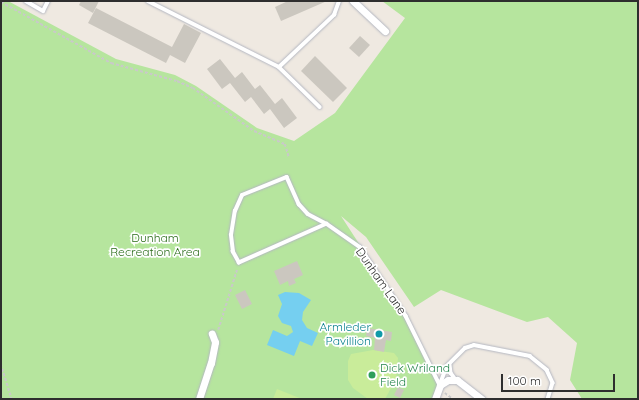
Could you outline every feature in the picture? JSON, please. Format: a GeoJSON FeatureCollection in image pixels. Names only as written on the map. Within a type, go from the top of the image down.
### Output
{"type":"FeatureCollection","features":[{"type":"Feature","properties":{"kind":"street"},"geometry":{"type":"LineString","coordinates":[[353,1],[385,31]]}},
{"type":"Feature","properties":{"kind":"street"},"geometry":{"type":"LineString","coordinates":[[199,399],[211,363],[215,342],[212,334]]}},
{"type":"Feature","properties":{"kind":"street"},"geometry":{"type":"LineString","coordinates":[[435,399],[441,388],[448,380],[457,380],[481,399]]}},
{"type":"Feature","properties":{"kind":"lane"},"geometry":{"type":"LineString","coordinates":[[26,1],[43,11],[48,1]]}},
{"type":"Feature","properties":{"kind":"lane"},"geometry":{"type":"LineString","coordinates":[[148,1],[279,67],[320,107]]}},
{"type":"Feature","properties":{"kind":"lane"},"geometry":{"type":"LineString","coordinates":[[279,67],[334,15],[340,1]]}},
{"type":"Feature","properties":{"kind":"lane","name":"Dunham Lane"},"geometry":{"type":"LineString","coordinates":[[239,263],[233,252],[231,235],[235,211],[242,195],[287,177],[299,204],[308,214],[327,224],[360,247],[406,316],[441,388]]}},
{"type":"Feature","properties":{"kind":"lane"},"geometry":{"type":"LineString","coordinates":[[239,263],[327,224]]}},
{"type":"Feature","properties":{"kind":"lane"},"geometry":{"type":"LineString","coordinates":[[441,388],[441,374],[465,348],[474,345],[530,356],[547,370],[552,383],[548,399]]}},
{"type":"Feature","properties":{"kind":"lane"},"geometry":{"type":"LineString","coordinates":[[450,365],[451,373],[457,380]]}},
{"type":"Feature","properties":{"kind":"path"},"geometry":{"type":"LineString","coordinates":[[1,2],[111,63],[177,81],[193,88],[254,131],[285,144],[289,157]]}},
{"type":"Feature","properties":{"kind":"path"},"geometry":{"type":"LineString","coordinates":[[212,334],[221,326],[239,263]]}},
{"type":"Feature","properties":{"kind":"path"},"geometry":{"type":"LineString","coordinates":[[1,364],[12,399]]}},
{"type":"Feature","properties":{"kind":"path"},"geometry":{"type":"LineString","coordinates":[[441,388],[453,399]]}},
{"type":"Feature","properties":{"kind":"green space","name":"Dunham Recreation Area"},"geometry":{"type":"Polygon","coordinates":[[[1,1],[8,1],[116,59],[175,75],[196,86],[257,128],[294,141],[335,113],[405,18],[382,1],[638,1],[638,399],[582,399],[570,380],[577,343],[548,317],[527,322],[441,290],[414,307],[366,237],[341,216],[406,316],[440,385],[435,399],[1,399],[1,1]]]}},
{"type":"Feature","properties":{"kind":"green space","name":"Dick Wriland Field"},"geometry":{"type":"Polygon","coordinates":[[[373,350],[394,353],[398,358],[396,379],[385,399],[368,399],[353,388],[348,380],[348,361],[351,354],[373,350]]]}},
{"type":"Feature","properties":{"kind":"green space"},"geometry":{"type":"Polygon","coordinates":[[[277,389],[302,399],[273,399],[277,389]]]}},
{"type":"Feature","properties":{"kind":"water"},"geometry":{"type":"Polygon","coordinates":[[[285,292],[299,293],[311,300],[303,312],[302,320],[307,328],[318,333],[312,346],[300,341],[294,356],[267,345],[273,330],[287,336],[293,332],[291,326],[282,323],[278,316],[282,304],[278,295],[285,292]]]}},
{"type":"Feature","properties":{"kind":"building"},"geometry":{"type":"Polygon","coordinates":[[[81,1],[99,1],[93,13],[79,5],[81,1]]]}},
{"type":"Feature","properties":{"kind":"building"},"geometry":{"type":"Polygon","coordinates":[[[288,1],[327,1],[281,21],[275,7],[288,1]]]}},
{"type":"Feature","properties":{"kind":"building"},"geometry":{"type":"Polygon","coordinates":[[[96,8],[172,47],[184,24],[201,33],[185,63],[170,55],[166,63],[88,23],[96,8]]]}},
{"type":"Feature","properties":{"kind":"building"},"geometry":{"type":"Polygon","coordinates":[[[360,36],[370,45],[359,57],[349,48],[360,36]]]}},
{"type":"Feature","properties":{"kind":"building"},"geometry":{"type":"Polygon","coordinates":[[[315,56],[347,88],[333,102],[301,71],[315,56]]]}},
{"type":"Feature","properties":{"kind":"building"},"geometry":{"type":"Polygon","coordinates":[[[220,59],[235,78],[242,72],[255,89],[260,85],[275,104],[282,98],[297,118],[284,128],[270,109],[264,114],[251,97],[245,102],[230,83],[222,89],[207,69],[220,59]]]}},
{"type":"Feature","properties":{"kind":"building"},"geometry":{"type":"Polygon","coordinates":[[[297,261],[303,275],[294,279],[296,283],[289,286],[288,281],[280,285],[274,271],[297,261]]]}},
{"type":"Feature","properties":{"kind":"building"},"geometry":{"type":"Polygon","coordinates":[[[245,290],[252,304],[242,309],[235,295],[245,290]]]}},
{"type":"Feature","properties":{"kind":"building","name":"Armleder Pavillion"},"geometry":{"type":"Polygon","coordinates":[[[367,328],[392,332],[391,341],[386,340],[384,352],[374,350],[375,338],[366,336],[367,328]]]}},
{"type":"Feature","properties":{"kind":"building"},"geometry":{"type":"Polygon","coordinates":[[[398,387],[404,390],[400,398],[394,395],[398,387]]]}},
{"type":"Feature","properties":{"kind":"place","name":"Armleder Pavillion"},"geometry":{"type":"Point","coordinates":[379,334]}},
{"type":"Feature","properties":{"kind":"place","name":"Dick Wriland Field"},"geometry":{"type":"Point","coordinates":[372,375]}}]}
